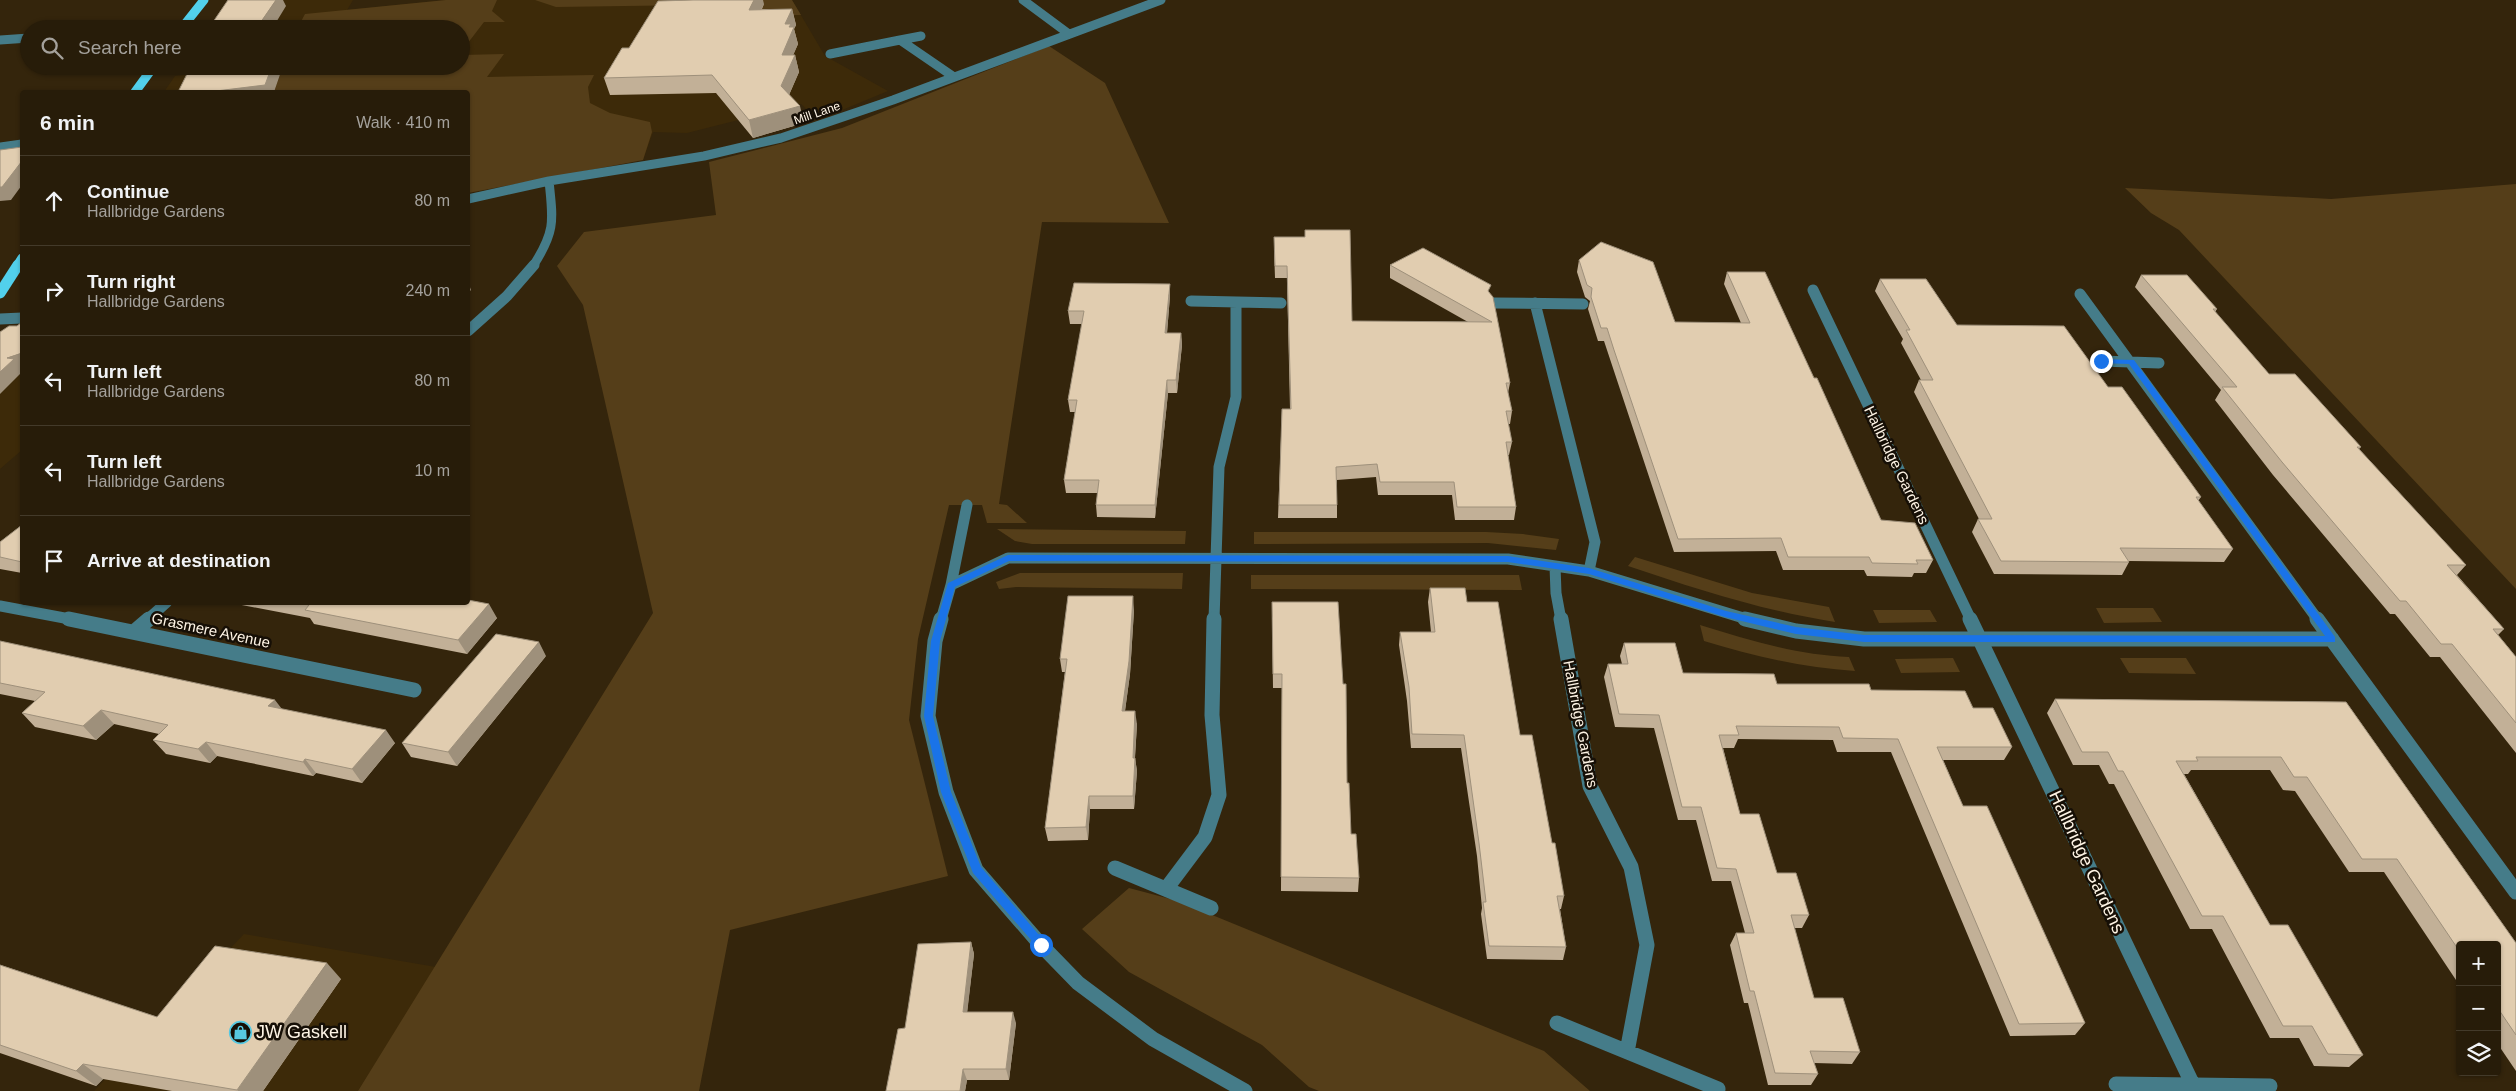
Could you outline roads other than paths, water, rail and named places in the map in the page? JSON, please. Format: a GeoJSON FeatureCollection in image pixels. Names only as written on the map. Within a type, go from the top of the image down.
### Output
{"type":"FeatureCollection","features":[{"type":"Feature","properties":{"kind":"main road"},"geometry":{"type":"LineString","coordinates":[[188,20],[204,0]]}},
{"type":"Feature","properties":{"kind":"main road"},"geometry":{"type":"LineString","coordinates":[[136,90],[147,75]]}},
{"type":"Feature","properties":{"kind":"main road"},"geometry":{"type":"LineString","coordinates":[[0,293],[20,261]]}},
{"type":"Feature","properties":{"kind":"street"},"geometry":{"type":"LineString","coordinates":[[1023,0],[1068,34]]}},
{"type":"Feature","properties":{"kind":"street","name":"Mill Lane"},"geometry":{"type":"LineString","coordinates":[[470,199],[549,182],[704,156],[772,140],[833,121],[1161,0]]}},
{"type":"Feature","properties":{"kind":"street"},"geometry":{"type":"LineString","coordinates":[[830,54],[921,36]]}},
{"type":"Feature","properties":{"kind":"street"},"geometry":{"type":"LineString","coordinates":[[0,40],[20,39]]}},
{"type":"Feature","properties":{"kind":"street"},"geometry":{"type":"LineString","coordinates":[[900,40],[954,77]]}},
{"type":"Feature","properties":{"kind":"street"},"geometry":{"type":"LineString","coordinates":[[0,147],[20,144]]}},
{"type":"Feature","properties":{"kind":"street"},"geometry":{"type":"LineString","coordinates":[[470,329],[509,294],[532,268],[547,241],[553,221],[549,182]]}},
{"type":"Feature","properties":{"kind":"street","name":"Hallbridge Gardens"},"geometry":{"type":"LineString","coordinates":[[1813,290],[2193,1085]]}},
{"type":"Feature","properties":{"kind":"street"},"geometry":{"type":"LineString","coordinates":[[2080,294],[2516,892]]}},
{"type":"Feature","properties":{"kind":"street"},"geometry":{"type":"LineString","coordinates":[[1191,301],[1281,302]]}},
{"type":"Feature","properties":{"kind":"street"},"geometry":{"type":"LineString","coordinates":[[1166,889],[1206,837],[1219,795],[1212,715],[1215,558],[1219,467],[1236,397],[1236,302]]}},
{"type":"Feature","properties":{"kind":"street"},"geometry":{"type":"LineString","coordinates":[[1494,303],[1584,304]]}},
{"type":"Feature","properties":{"kind":"street"},"geometry":{"type":"LineString","coordinates":[[1535,304],[1595,542],[1589,571]]}},
{"type":"Feature","properties":{"kind":"street"},"geometry":{"type":"LineString","coordinates":[[0,319],[20,318]]}},
{"type":"Feature","properties":{"kind":"street"},"geometry":{"type":"LineString","coordinates":[[2101,361],[2159,363]]}},
{"type":"Feature","properties":{"kind":"street"},"geometry":{"type":"LineString","coordinates":[[967,505],[951,585],[936,641],[928,716],[946,792],[976,870],[1041,945],[1078,983],[1153,1039],[1245,1091]]}},
{"type":"Feature","properties":{"kind":"street"},"geometry":{"type":"LineString","coordinates":[[951,585],[1008,558],[1508,559],[1589,571],[1725,614],[1796,631],[1864,639],[2332,640]]}},
{"type":"Feature","properties":{"kind":"street","name":"Hallbridge Gardens"},"geometry":{"type":"LineString","coordinates":[[1555,566],[1556,593],[1590,786],[1631,867],[1647,944],[1627,1052]]}},
{"type":"Feature","properties":{"kind":"street"},"geometry":{"type":"LineString","coordinates":[[135,631],[164,605]]}},
{"type":"Feature","properties":{"kind":"street","name":"Grasmere Avenue"},"geometry":{"type":"LineString","coordinates":[[0,606],[135,631],[414,690]]}},
{"type":"Feature","properties":{"kind":"street"},"geometry":{"type":"LineString","coordinates":[[1115,868],[1210,908]]}},
{"type":"Feature","properties":{"kind":"street"},"geometry":{"type":"LineString","coordinates":[[1557,1023],[1718,1089]]}},
{"type":"Feature","properties":{"kind":"street"},"geometry":{"type":"LineString","coordinates":[[2116,1084],[2270,1086]]}},
{"type":"Feature","properties":{"kind":"place","name":"JW Gaskell"},"geometry":{"type":"Point","coordinates":[240,1032]}}]}
